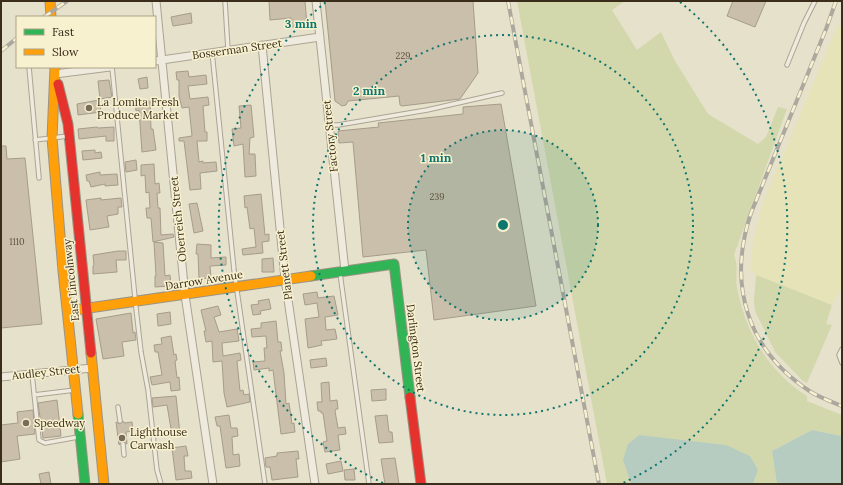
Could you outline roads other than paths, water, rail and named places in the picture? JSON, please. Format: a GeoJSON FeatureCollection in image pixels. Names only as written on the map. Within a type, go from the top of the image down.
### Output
{"type":"FeatureCollection","features":[{"type":"Feature","properties":{"kind":"main road"},"geometry":{"type":"LineString","coordinates":[[50,1],[51,16]]}},
{"type":"Feature","properties":{"kind":"main road","name":"East Lincolnway"},"geometry":{"type":"LineString","coordinates":[[55,70],[68,124],[104,484]]}},
{"type":"Feature","properties":{"kind":"main road","name":"East Lincolnway"},"geometry":{"type":"LineString","coordinates":[[55,70],[52,138],[63,271],[85,484]]}},
{"type":"Feature","properties":{"kind":"main road","name":"Darlington Street"},"geometry":{"type":"LineString","coordinates":[[342,271],[394,264],[421,484]]}},
{"type":"Feature","properties":{"kind":"main road","name":"Darrow Avenue"},"geometry":{"type":"LineString","coordinates":[[68,311],[342,271]]}},
{"type":"Feature","properties":{"kind":"street","name":"Oberreich Street"},"geometry":{"type":"LineString","coordinates":[[156,1],[158,60],[185,295],[213,484]]}},
{"type":"Feature","properties":{"kind":"street","name":"Factory Street"},"geometry":{"type":"LineString","coordinates":[[316,1],[342,271]]}},
{"type":"Feature","properties":{"kind":"street","name":"Bosserman Street"},"geometry":{"type":"LineString","coordinates":[[158,60],[320,37]]}},
{"type":"Feature","properties":{"kind":"street","name":"Planett Street"},"geometry":{"type":"LineString","coordinates":[[262,45],[285,279],[315,484]]}},
{"type":"Feature","properties":{"kind":"street"},"geometry":{"type":"LineString","coordinates":[[55,70],[92,68]]}},
{"type":"Feature","properties":{"kind":"street","name":"Audley Street"},"geometry":{"type":"LineString","coordinates":[[1,377],[92,368]]}},
{"type":"Feature","properties":{"kind":"lane"},"geometry":{"type":"LineString","coordinates":[[225,1],[228,50]]}},
{"type":"Feature","properties":{"kind":"lane"},"geometry":{"type":"LineString","coordinates":[[787,65],[815,1]]}},
{"type":"Feature","properties":{"kind":"lane"},"geometry":{"type":"LineString","coordinates":[[212,52],[234,270],[265,484]]}},
{"type":"Feature","properties":{"kind":"lane"},"geometry":{"type":"LineString","coordinates":[[29,68],[38,178]]}},
{"type":"Feature","properties":{"kind":"lane"},"geometry":{"type":"LineString","coordinates":[[111,68],[135,302],[141,352],[148,390],[157,470],[161,484]]}},
{"type":"Feature","properties":{"kind":"lane"},"geometry":{"type":"LineString","coordinates":[[329,124],[338,125],[427,110],[502,93]]}},
{"type":"Feature","properties":{"kind":"lane"},"geometry":{"type":"LineString","coordinates":[[35,140],[68,136]]}},
{"type":"Feature","properties":{"kind":"lane"},"geometry":{"type":"LineString","coordinates":[[342,271],[369,484]]}},
{"type":"Feature","properties":{"kind":"lane"},"geometry":{"type":"LineString","coordinates":[[842,348],[839,355],[842,363]]}},
{"type":"Feature","properties":{"kind":"lane"},"geometry":{"type":"LineString","coordinates":[[32,374],[39,440],[45,443],[80,437]]}},
{"type":"Feature","properties":{"kind":"lane"},"geometry":{"type":"LineString","coordinates":[[34,395],[75,390]]}},
{"type":"Feature","properties":{"kind":"lane"},"geometry":{"type":"LineString","coordinates":[[118,407],[120,421]]}},
{"type":"Feature","properties":{"kind":"lane"},"geometry":{"type":"LineString","coordinates":[[123,444],[124,455]]}},
{"type":"Feature","properties":{"kind":"railway"},"geometry":{"type":"LineString","coordinates":[[45,16],[67,1]]}},
{"type":"Feature","properties":{"kind":"railway"},"geometry":{"type":"LineString","coordinates":[[508,1],[599,484]]}},
{"type":"Feature","properties":{"kind":"railway"},"geometry":{"type":"LineString","coordinates":[[836,1],[751,213],[744,239],[741,265],[743,290],[748,314],[758,336],[771,357],[789,375],[811,392],[842,406]]}},
{"type":"Feature","properties":{"kind":"railway"},"geometry":{"type":"LineString","coordinates":[[1,51],[16,39]]}},
{"type":"Feature","properties":{"kind":"place","name":"La Lomita Fresh Produce Market"},"geometry":{"type":"Point","coordinates":[89,108]}},
{"type":"Feature","properties":{"kind":"place","name":"Speedway"},"geometry":{"type":"Point","coordinates":[26,423]}},
{"type":"Feature","properties":{"kind":"place","name":"Lighthouse Carwash"},"geometry":{"type":"Point","coordinates":[122,438]}}]}
